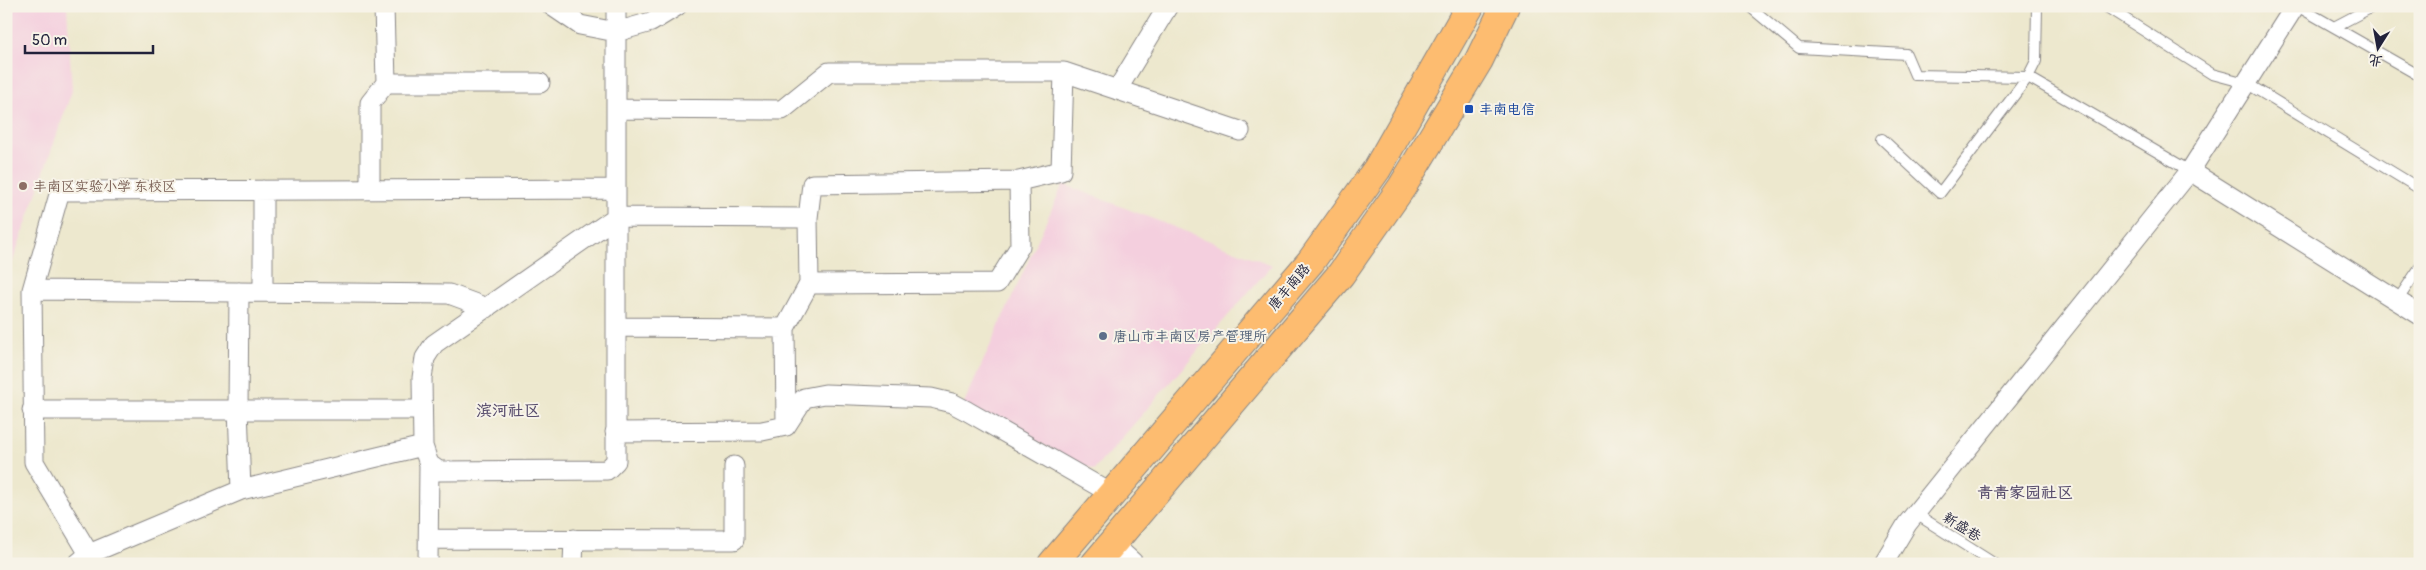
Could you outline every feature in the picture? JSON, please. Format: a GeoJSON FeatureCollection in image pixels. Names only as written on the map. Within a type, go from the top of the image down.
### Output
{"type":"FeatureCollection","features":[{"type":"Feature","properties":{"kind":"main road","name":"唐丰南路"},"geometry":{"type":"LineString","coordinates":[[1052,564],[1311,261],[1377,169],[1470,6]]}},
{"type":"Feature","properties":{"kind":"main road"},"geometry":{"type":"LineString","coordinates":[[1103,555],[1341,274],[1407,179],[1479,60],[1505,6]]}},
{"type":"Feature","properties":{"kind":"street"},"geometry":{"type":"LineString","coordinates":[[370,190],[370,104],[386,83],[384,6]]}},
{"type":"Feature","properties":{"kind":"street"},"geometry":{"type":"LineString","coordinates":[[552,6],[580,25],[616,32],[651,22],[677,6]]}},
{"type":"Feature","properties":{"kind":"street"},"geometry":{"type":"LineString","coordinates":[[429,464],[439,471],[607,470],[616,461],[616,6]]}},
{"type":"Feature","properties":{"kind":"street"},"geometry":{"type":"LineString","coordinates":[[1117,90],[1168,6]]}},
{"type":"Feature","properties":{"kind":"street"},"geometry":{"type":"LineString","coordinates":[[1883,564],[1916,514],[2190,171],[2296,6]]}},
{"type":"Feature","properties":{"kind":"street"},"geometry":{"type":"LineString","coordinates":[[616,109],[782,110],[829,72],[1064,72],[1240,131]]}},
{"type":"Feature","properties":{"kind":"street"},"geometry":{"type":"LineString","coordinates":[[786,426],[785,328],[809,284],[808,218],[812,184],[1019,181],[1060,171],[1064,72]]}},
{"type":"Feature","properties":{"kind":"street"},"geometry":{"type":"LineString","coordinates":[[386,83],[540,83]]}},
{"type":"Feature","properties":{"kind":"street"},"geometry":{"type":"LineString","coordinates":[[2190,171],[2420,315]]}},
{"type":"Feature","properties":{"kind":"street"},"geometry":{"type":"LineString","coordinates":[[809,284],[997,283],[1020,246],[1019,181]]}},
{"type":"Feature","properties":{"kind":"street"},"geometry":{"type":"LineString","coordinates":[[423,446],[241,490],[87,561],[34,462],[32,290],[60,191],[616,189]]}},
{"type":"Feature","properties":{"kind":"street"},"geometry":{"type":"LineString","coordinates":[[263,190],[263,292]]}},
{"type":"Feature","properties":{"kind":"street"},"geometry":{"type":"LineString","coordinates":[[428,564],[429,464],[423,446],[422,378],[424,358],[434,344],[616,217],[808,218]]}},
{"type":"Feature","properties":{"kind":"street"},"geometry":{"type":"LineString","coordinates":[[32,290],[449,294],[486,308]]}},
{"type":"Feature","properties":{"kind":"street"},"geometry":{"type":"LineString","coordinates":[[239,292],[238,408],[241,490]]}},
{"type":"Feature","properties":{"kind":"street"},"geometry":{"type":"LineString","coordinates":[[616,327],[785,328]]}},
{"type":"Feature","properties":{"kind":"street"},"geometry":{"type":"LineString","coordinates":[[616,432],[762,431],[786,426],[804,398],[825,394],[931,398],[952,403],[1112,494]]}},
{"type":"Feature","properties":{"kind":"street"},"geometry":{"type":"LineString","coordinates":[[32,410],[238,408],[422,410]]}},
{"type":"Feature","properties":{"kind":"street"},"geometry":{"type":"LineString","coordinates":[[428,539],[734,540],[734,466]]}},
{"type":"Feature","properties":{"kind":"street"},"geometry":{"type":"LineString","coordinates":[[573,564],[574,539]]}},
{"type":"Feature","properties":{"kind":"street"},"geometry":{"type":"LineString","coordinates":[[1103,555],[1131,564]]}},
{"type":"Feature","properties":{"kind":"lane"},"geometry":{"type":"LineString","coordinates":[[1749,6],[1799,48],[1906,54],[1915,75],[2028,77],[2190,171]]}},
{"type":"Feature","properties":{"kind":"lane"},"geometry":{"type":"LineString","coordinates":[[1882,139],[1940,193],[2028,77],[2036,62],[2037,6]]}},
{"type":"Feature","properties":{"kind":"lane"},"geometry":{"type":"LineString","coordinates":[[2105,6],[2212,74],[2246,83],[2420,189]]}},
{"type":"Feature","properties":{"kind":"lane"},"geometry":{"type":"LineString","coordinates":[[2296,6],[2420,76]]}},
{"type":"Feature","properties":{"kind":"lane"},"geometry":{"type":"LineString","coordinates":[[2334,27],[2374,6]]}},
{"type":"Feature","properties":{"kind":"lane"},"geometry":{"type":"LineString","coordinates":[[2397,301],[2420,268]]}},
{"type":"Feature","properties":{"kind":"lane","name":"新盛巷"},"geometry":{"type":"LineString","coordinates":[[1916,514],[1995,564]]}},
{"type":"Feature","properties":{"kind":"shaded area","name":"丰南区实验小学 东校区"},"geometry":{"type":"Polygon","coordinates":[[[6,6],[67,6],[72,91],[6,281],[6,6]]]}},
{"type":"Feature","properties":{"kind":"shaded area","name":"唐山市丰南区房产管理所"},"geometry":{"type":"Polygon","coordinates":[[[1063,184],[1272,265],[1094,470],[963,406],[1063,184]]]}},
{"type":"Feature","properties":{"kind":"place","name":"丰南电信"},"geometry":{"type":"Point","coordinates":[1469,109]}},
{"type":"Feature","properties":{"kind":"place","name":"丰南区实验小学 东校区"},"geometry":{"type":"Point","coordinates":[23,186]}},
{"type":"Feature","properties":{"kind":"place","name":"唐山市丰南区房产管理所"},"geometry":{"type":"Point","coordinates":[1103,336]}},
{"type":"Feature","properties":{"kind":"district","name":"滨河社区"},"geometry":{"type":"Point","coordinates":[508,411]}},
{"type":"Feature","properties":{"kind":"district","name":"青青家园社区"},"geometry":{"type":"Point","coordinates":[2025,493]}}]}
